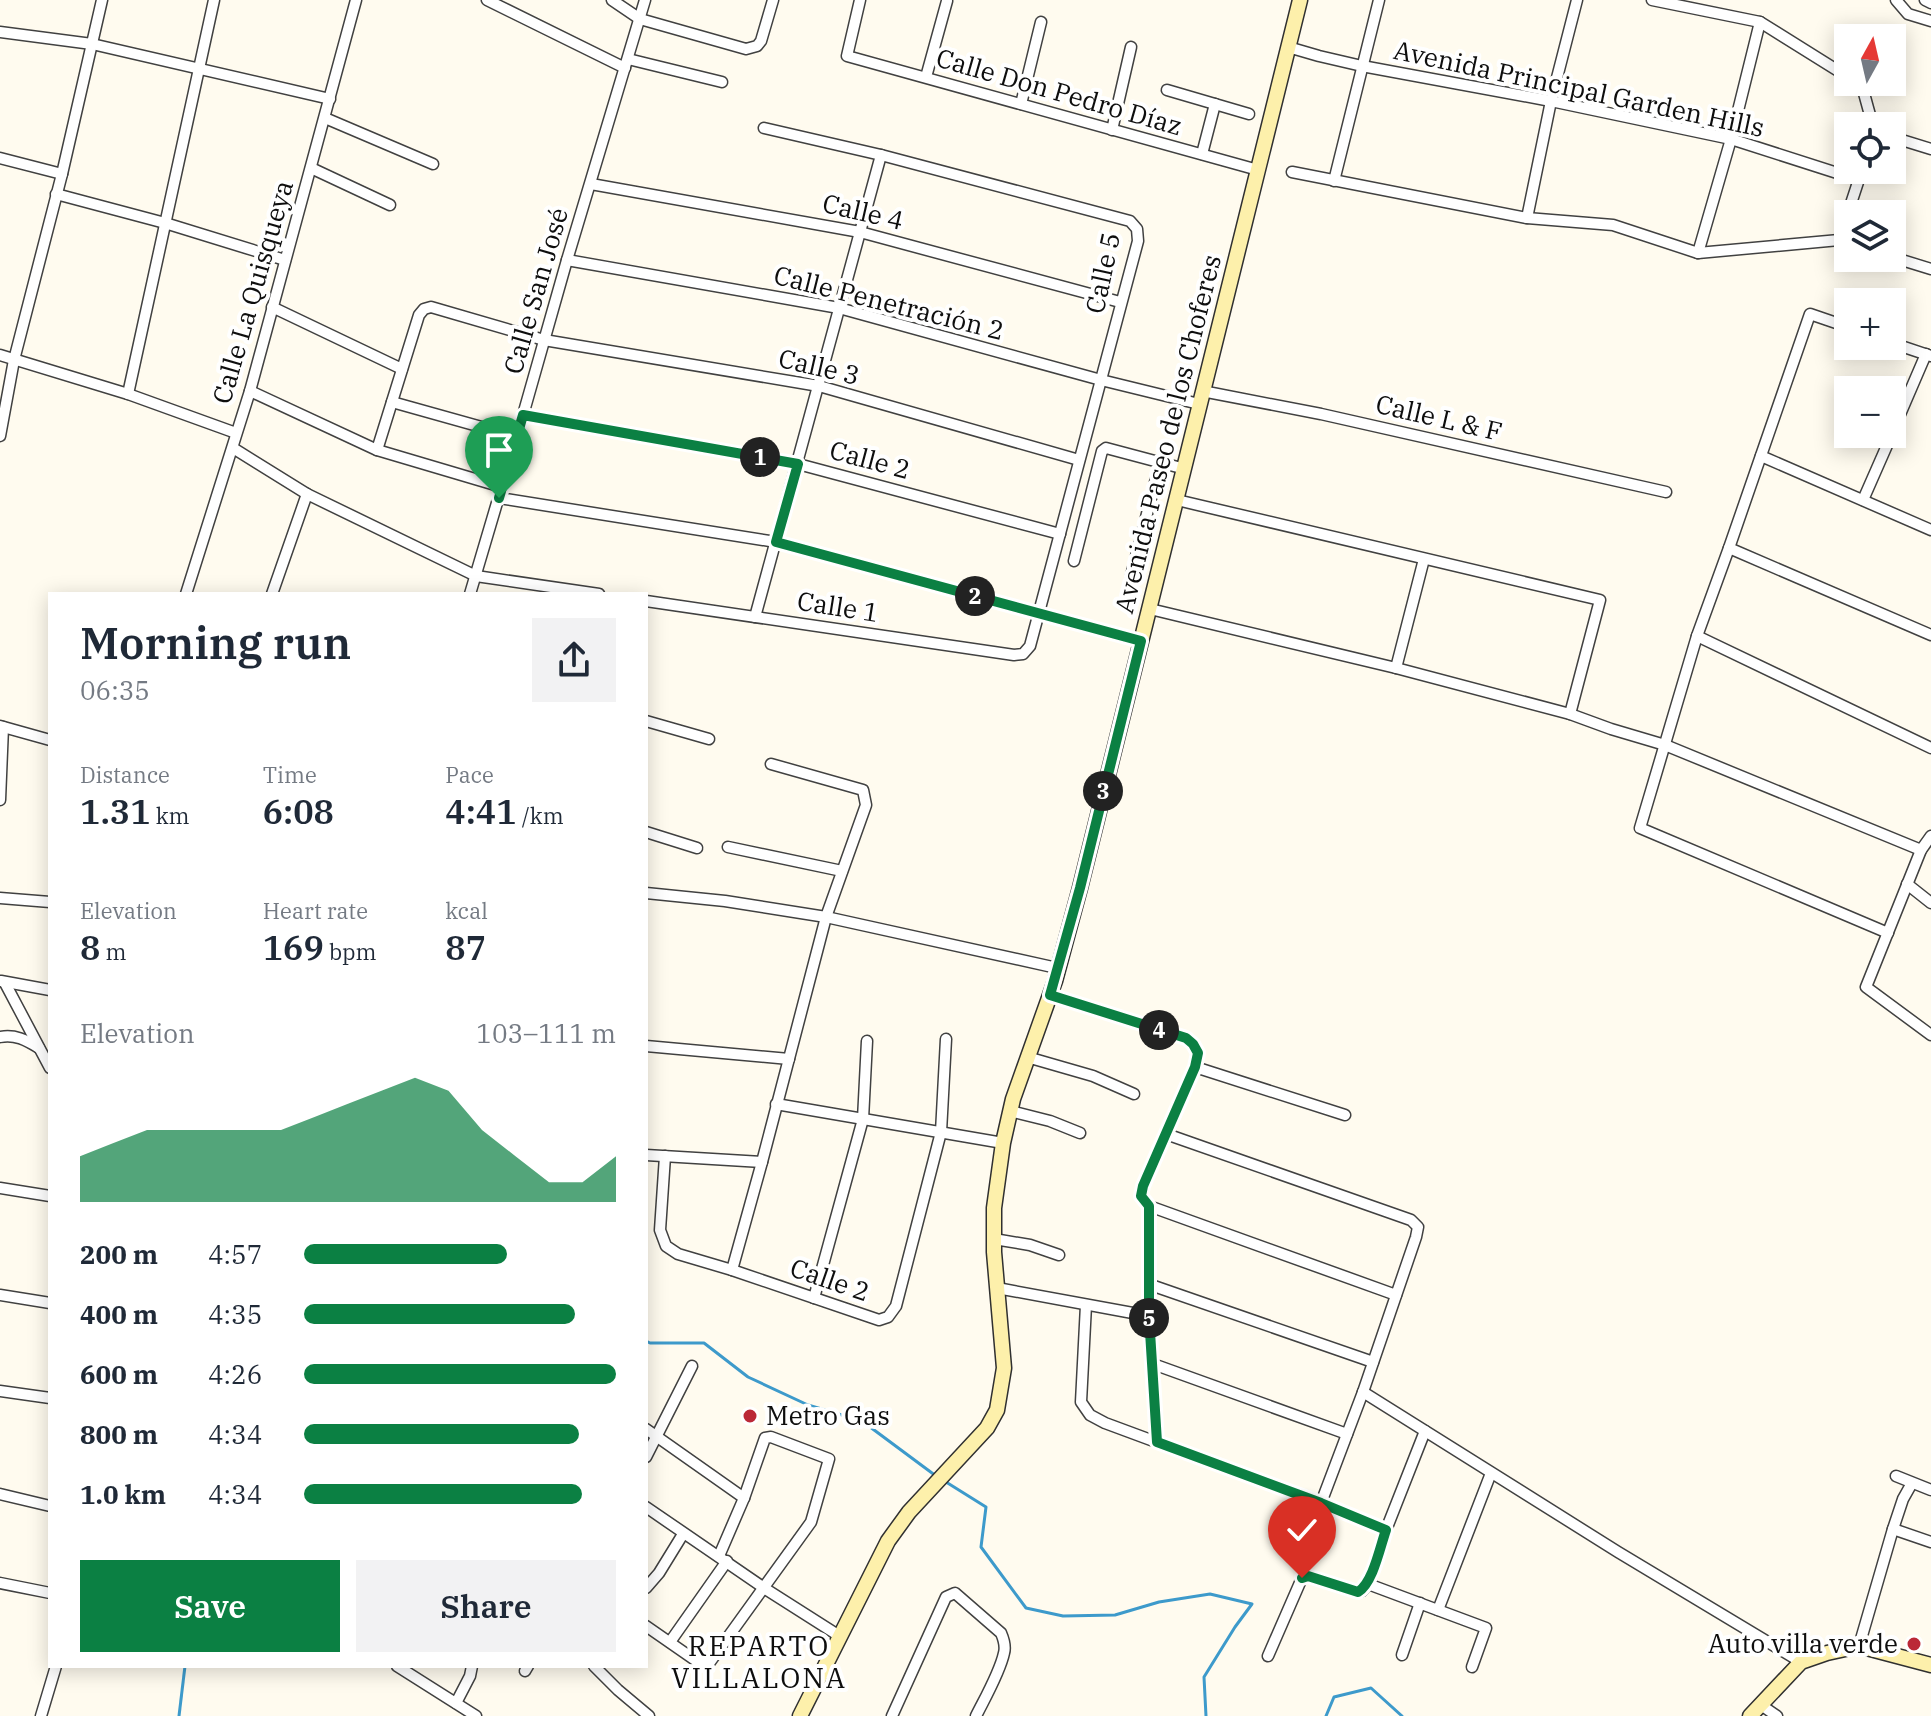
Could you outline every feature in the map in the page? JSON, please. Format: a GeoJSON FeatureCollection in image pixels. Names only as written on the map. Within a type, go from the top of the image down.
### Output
{"type":"FeatureCollection","features":[{"type":"Feature","properties":{"kind":"street"},"geometry":{"type":"LineString","coordinates":[[0,436],[14,360],[62,174],[102,0]]}},
{"type":"Feature","properties":{"kind":"street"},"geometry":{"type":"LineString","coordinates":[[128,394],[214,0]]}},
{"type":"Feature","properties":{"kind":"street","name":"Calle La Quisqueya"},"geometry":{"type":"LineString","coordinates":[[187,592],[250,391],[356,0]]}},
{"type":"Feature","properties":{"kind":"street"},"geometry":{"type":"LineString","coordinates":[[487,0],[627,63],[722,82]]}},
{"type":"Feature","properties":{"kind":"street"},"geometry":{"type":"LineString","coordinates":[[612,0],[640,19],[752,48],[764,35],[773,0]]}},
{"type":"Feature","properties":{"kind":"street","name":"Calle San José"},"geometry":{"type":"LineString","coordinates":[[471,592],[645,0]]}},
{"type":"Feature","properties":{"kind":"street","name":"Calle Don Pedro Díaz"},"geometry":{"type":"LineString","coordinates":[[860,0],[847,56],[1258,170]]}},
{"type":"Feature","properties":{"kind":"street","name":"Avenida Paseo de los Choferes"},"geometry":{"type":"LineString","coordinates":[[800,1716],[888,1541],[909,1512],[987,1428],[1000,1401],[1004,1368],[994,1208],[1003,1143],[1010,1111],[1050,995],[1080,888],[1300,0]]}},
{"type":"Feature","properties":{"kind":"street"},"geometry":{"type":"LineString","coordinates":[[1334,181],[1379,0]]}},
{"type":"Feature","properties":{"kind":"street"},"geometry":{"type":"LineString","coordinates":[[1527,218],[1551,101],[1577,0]]}},
{"type":"Feature","properties":{"kind":"street"},"geometry":{"type":"LineString","coordinates":[[1652,0],[1760,22],[1834,68]]}},
{"type":"Feature","properties":{"kind":"street"},"geometry":{"type":"LineString","coordinates":[[1896,0],[1908,14],[1931,21]]}},
{"type":"Feature","properties":{"kind":"street"},"geometry":{"type":"LineString","coordinates":[[926,77],[947,1]]}},
{"type":"Feature","properties":{"kind":"street"},"geometry":{"type":"LineString","coordinates":[[1021,104],[1041,22]]}},
{"type":"Feature","properties":{"kind":"street"},"geometry":{"type":"LineString","coordinates":[[1698,253],[1760,22]]}},
{"type":"Feature","properties":{"kind":"street"},"geometry":{"type":"LineString","coordinates":[[0,32],[92,44],[330,99]]}},
{"type":"Feature","properties":{"kind":"street"},"geometry":{"type":"LineString","coordinates":[[1112,130],[1131,47]]}},
{"type":"Feature","properties":{"kind":"street","name":"Avenida Principal Garden Hills"},"geometry":{"type":"LineString","coordinates":[[1288,47],[1362,66],[1731,139],[1834,168]]}},
{"type":"Feature","properties":{"kind":"street"},"geometry":{"type":"LineString","coordinates":[[1167,90],[1249,114]]}},
{"type":"Feature","properties":{"kind":"street"},"geometry":{"type":"LineString","coordinates":[[1202,154],[1215,104]]}},
{"type":"Feature","properties":{"kind":"street"},"geometry":{"type":"LineString","coordinates":[[325,118],[433,164]]}},
{"type":"Feature","properties":{"kind":"street","name":"Calle 5"},"geometry":{"type":"LineString","coordinates":[[764,128],[881,155],[1130,221],[1137,229],[1138,241],[1030,646],[1023,654]]}},
{"type":"Feature","properties":{"kind":"street"},"geometry":{"type":"LineString","coordinates":[[1906,141],[1931,149]]}},
{"type":"Feature","properties":{"kind":"street"},"geometry":{"type":"LineString","coordinates":[[755,617],[881,155]]}},
{"type":"Feature","properties":{"kind":"street"},"geometry":{"type":"LineString","coordinates":[[0,158],[62,174]]}},
{"type":"Feature","properties":{"kind":"street"},"geometry":{"type":"LineString","coordinates":[[311,168],[390,205]]}},
{"type":"Feature","properties":{"kind":"street"},"geometry":{"type":"LineString","coordinates":[[1292,172],[1527,218],[1613,225],[1698,253],[1834,243]]}},
{"type":"Feature","properties":{"kind":"street","name":"Calle 4"},"geometry":{"type":"LineString","coordinates":[[591,184],[860,232],[1120,302]]}},
{"type":"Feature","properties":{"kind":"street"},"geometry":{"type":"LineString","coordinates":[[56,194],[285,260]]}},
{"type":"Feature","properties":{"kind":"street","name":"Calle Penetración 2"},"geometry":{"type":"LineString","coordinates":[[567,260],[839,308],[1101,380],[1201,397]]}},
{"type":"Feature","properties":{"kind":"street"},"geometry":{"type":"LineString","coordinates":[[1906,261],[1931,269]]}},
{"type":"Feature","properties":{"kind":"street"},"geometry":{"type":"LineString","coordinates":[[272,307],[402,369]]}},
{"type":"Feature","properties":{"kind":"street","name":"Calle 3"},"geometry":{"type":"LineString","coordinates":[[377,450],[419,315],[431,307],[544,340],[819,386],[1079,460]]}},
{"type":"Feature","properties":{"kind":"street"},"geometry":{"type":"LineString","coordinates":[[1834,322],[1810,314],[1697,636],[1640,828],[1888,933]]}},
{"type":"Feature","properties":{"kind":"street"},"geometry":{"type":"LineString","coordinates":[[1906,348],[1929,355],[1906,404]]}},
{"type":"Feature","properties":{"kind":"street"},"geometry":{"type":"LineString","coordinates":[[0,355],[128,394],[236,433]]}},
{"type":"Feature","properties":{"kind":"street"},"geometry":{"type":"LineString","coordinates":[[250,391],[377,450],[501,492],[776,542],[1141,641]]}},
{"type":"Feature","properties":{"kind":"street","name":"Calle L & F"},"geometry":{"type":"LineString","coordinates":[[1201,397],[1321,414],[1666,492]]}},
{"type":"Feature","properties":{"kind":"street"},"geometry":{"type":"LineString","coordinates":[[392,402],[517,437]]}},
{"type":"Feature","properties":{"kind":"street","name":"Calle 2"},"geometry":{"type":"LineString","coordinates":[[523,415],[798,464],[1060,534]]}},
{"type":"Feature","properties":{"kind":"street"},"geometry":{"type":"LineString","coordinates":[[233,448],[307,494],[476,576],[585,592]]}},
{"type":"Feature","properties":{"kind":"street"},"geometry":{"type":"LineString","coordinates":[[1074,561],[1102,451],[1110,448],[1185,469]]}},
{"type":"Feature","properties":{"kind":"street"},"geometry":{"type":"LineString","coordinates":[[1863,500],[1886,448]]}},
{"type":"Feature","properties":{"kind":"street"},"geometry":{"type":"LineString","coordinates":[[1761,456],[1931,530]]}},
{"type":"Feature","properties":{"kind":"street"},"geometry":{"type":"LineString","coordinates":[[1131,576],[1160,463]]}},
{"type":"Feature","properties":{"kind":"street"},"geometry":{"type":"LineString","coordinates":[[273,592],[307,494]]}},
{"type":"Feature","properties":{"kind":"street"},"geometry":{"type":"LineString","coordinates":[[1177,500],[1600,600],[1570,714]]}},
{"type":"Feature","properties":{"kind":"street"},"geometry":{"type":"LineString","coordinates":[[1729,548],[1931,635]]}},
{"type":"Feature","properties":{"kind":"street"},"geometry":{"type":"LineString","coordinates":[[1396,668],[1424,559]]}},
{"type":"Feature","properties":{"kind":"street","name":"Calle 1"},"geometry":{"type":"LineString","coordinates":[[648,601],[1023,654]]}},
{"type":"Feature","properties":{"kind":"street"},"geometry":{"type":"LineString","coordinates":[[1150,609],[1396,668],[1570,714],[1665,745],[1921,850]]}},
{"type":"Feature","properties":{"kind":"street"},"geometry":{"type":"LineString","coordinates":[[1697,636],[1931,748]]}},
{"type":"Feature","properties":{"kind":"street"},"geometry":{"type":"LineString","coordinates":[[648,722],[709,739]]}},
{"type":"Feature","properties":{"kind":"street"},"geometry":{"type":"LineString","coordinates":[[0,800],[1,726],[48,739]]}},
{"type":"Feature","properties":{"kind":"street"},"geometry":{"type":"LineString","coordinates":[[732,1270],[826,917],[866,805],[863,790],[771,764]]}},
{"type":"Feature","properties":{"kind":"street"},"geometry":{"type":"LineString","coordinates":[[648,833],[697,848]]}},
{"type":"Feature","properties":{"kind":"street"},"geometry":{"type":"LineString","coordinates":[[1931,836],[1921,850],[1866,987],[1931,1035]]}},
{"type":"Feature","properties":{"kind":"street"},"geometry":{"type":"LineString","coordinates":[[728,847],[842,871]]}},
{"type":"Feature","properties":{"kind":"street"},"geometry":{"type":"LineString","coordinates":[[1907,884],[1931,903]]}},
{"type":"Feature","properties":{"kind":"street"},"geometry":{"type":"LineString","coordinates":[[648,893],[725,901],[826,917],[1057,968]]}},
{"type":"Feature","properties":{"kind":"street"},"geometry":{"type":"LineString","coordinates":[[0,898],[48,902]]}},
{"type":"Feature","properties":{"kind":"street"},"geometry":{"type":"LineString","coordinates":[[2,982],[48,990]]}},
{"type":"Feature","properties":{"kind":"street"},"geometry":{"type":"LineString","coordinates":[[2,982],[48,1064]]}},
{"type":"Feature","properties":{"kind":"street"},"geometry":{"type":"LineString","coordinates":[[1050,995],[1186,1038],[1198,1053],[1195,1067],[1143,1186],[1141,1196],[1149,1206],[1396,1295]]}},
{"type":"Feature","properties":{"kind":"street"},"geometry":{"type":"LineString","coordinates":[[0,1037],[22,1038],[40,1048]]}},
{"type":"Feature","properties":{"kind":"street","name":"Calle 2"},"geometry":{"type":"LineString","coordinates":[[660,1230],[666,1246],[678,1254],[879,1320],[888,1317],[896,1306],[941,1132],[946,1039]]}},
{"type":"Feature","properties":{"kind":"street"},"geometry":{"type":"LineString","coordinates":[[814,1298],[863,1119],[867,1041]]}},
{"type":"Feature","properties":{"kind":"street"},"geometry":{"type":"LineString","coordinates":[[648,1046],[789,1059]]}},
{"type":"Feature","properties":{"kind":"street"},"geometry":{"type":"LineString","coordinates":[[1027,1057],[1093,1076],[1134,1094]]}},
{"type":"Feature","properties":{"kind":"street"},"geometry":{"type":"LineString","coordinates":[[1195,1067],[1345,1115]]}},
{"type":"Feature","properties":{"kind":"street"},"geometry":{"type":"LineString","coordinates":[[776,1104],[1003,1143]]}},
{"type":"Feature","properties":{"kind":"street"},"geometry":{"type":"LineString","coordinates":[[1010,1111],[1050,1121],[1080,1133]]}},
{"type":"Feature","properties":{"kind":"street"},"geometry":{"type":"LineString","coordinates":[[1166,1134],[1411,1220],[1418,1227],[1363,1392],[1321,1503]]}},
{"type":"Feature","properties":{"kind":"street"},"geometry":{"type":"LineString","coordinates":[[648,1155],[762,1162]]}},
{"type":"Feature","properties":{"kind":"street"},"geometry":{"type":"LineString","coordinates":[[648,1229],[660,1230],[665,1156]]}},
{"type":"Feature","properties":{"kind":"street"},"geometry":{"type":"LineString","coordinates":[[0,1188],[48,1196]]}},
{"type":"Feature","properties":{"kind":"street"},"geometry":{"type":"LineString","coordinates":[[1149,1206],[1149,1316],[1157,1442]]}},
{"type":"Feature","properties":{"kind":"street"},"geometry":{"type":"LineString","coordinates":[[994,1239],[1030,1245],[1059,1255]]}},
{"type":"Feature","properties":{"kind":"street"},"geometry":{"type":"LineString","coordinates":[[1148,1284],[1373,1362]]}},
{"type":"Feature","properties":{"kind":"street"},"geometry":{"type":"LineString","coordinates":[[997,1288],[1149,1316]]}},
{"type":"Feature","properties":{"kind":"street"},"geometry":{"type":"LineString","coordinates":[[0,1295],[48,1303]]}},
{"type":"Feature","properties":{"kind":"street"},"geometry":{"type":"LineString","coordinates":[[1086,1305],[1081,1402],[1090,1415],[1386,1530]]}},
{"type":"Feature","properties":{"kind":"street"},"geometry":{"type":"LineString","coordinates":[[1153,1364],[1347,1434]]}},
{"type":"Feature","properties":{"kind":"street"},"geometry":{"type":"LineString","coordinates":[[648,1453],[692,1366]]}},
{"type":"Feature","properties":{"kind":"street"},"geometry":{"type":"LineString","coordinates":[[0,1391],[48,1398]]}},
{"type":"Feature","properties":{"kind":"street"},"geometry":{"type":"LineString","coordinates":[[1363,1392],[1801,1662]]}},
{"type":"Feature","properties":{"kind":"street"},"geometry":{"type":"LineString","coordinates":[[648,1430],[744,1498]]}},
{"type":"Feature","properties":{"kind":"street"},"geometry":{"type":"LineString","coordinates":[[1268,1656],[1302,1578],[1308,1576],[1358,1592],[1368,1584],[1425,1431]]}},
{"type":"Feature","properties":{"kind":"street"},"geometry":{"type":"LineString","coordinates":[[648,1627],[670,1642],[701,1662],[710,1662],[811,1522],[829,1459],[767,1437],[723,1559],[670,1642]]}},
{"type":"Feature","properties":{"kind":"street"},"geometry":{"type":"LineString","coordinates":[[1438,1610],[1491,1473]]}},
{"type":"Feature","properties":{"kind":"street"},"geometry":{"type":"LineString","coordinates":[[1896,1476],[1931,1490]]}},
{"type":"Feature","properties":{"kind":"street"},"geometry":{"type":"LineString","coordinates":[[1859,1646],[1893,1529],[1912,1483]]}},
{"type":"Feature","properties":{"kind":"street"},"geometry":{"type":"LineString","coordinates":[[0,1494],[48,1506]]}},
{"type":"Feature","properties":{"kind":"street"},"geometry":{"type":"LineString","coordinates":[[648,1508],[841,1637]]}},
{"type":"Feature","properties":{"kind":"street"},"geometry":{"type":"LineString","coordinates":[[1893,1529],[1931,1542]]}},
{"type":"Feature","properties":{"kind":"street"},"geometry":{"type":"LineString","coordinates":[[648,1586],[683,1534]]}},
{"type":"Feature","properties":{"kind":"street"},"geometry":{"type":"LineString","coordinates":[[0,1583],[48,1593]]}},
{"type":"Feature","properties":{"kind":"street"},"geometry":{"type":"LineString","coordinates":[[1368,1584],[1486,1628],[1472,1667]]}},
{"type":"Feature","properties":{"kind":"street"},"geometry":{"type":"LineString","coordinates":[[892,1716],[946,1597],[951,1593],[959,1596],[1001,1633],[1005,1647],[976,1716]]}},
{"type":"Feature","properties":{"kind":"street"},"geometry":{"type":"LineString","coordinates":[[1402,1655],[1420,1603]]}},
{"type":"Feature","properties":{"kind":"street"},"geometry":{"type":"LineString","coordinates":[[1777,1716],[1755,1710],[1801,1662],[1827,1653],[1859,1646],[1931,1665]]}},
{"type":"Feature","properties":{"kind":"street"},"geometry":{"type":"LineString","coordinates":[[41,1716],[55,1668]]}},
{"type":"Feature","properties":{"kind":"street"},"geometry":{"type":"LineString","coordinates":[[400,1668],[476,1716]]}},
{"type":"Feature","properties":{"kind":"street"},"geometry":{"type":"LineString","coordinates":[[456,1703],[472,1668]]}},
{"type":"Feature","properties":{"kind":"street"},"geometry":{"type":"LineString","coordinates":[[596,1668],[649,1716]]}},
{"type":"Feature","properties":{"kind":"waterway"},"geometry":{"type":"LineString","coordinates":[[648,1342],[704,1343],[748,1377],[808,1405],[862,1421],[936,1476]]}},
{"type":"Feature","properties":{"kind":"waterway"},"geometry":{"type":"LineString","coordinates":[[946,1482],[986,1507],[981,1547],[1026,1608],[1063,1616],[1115,1615],[1159,1602],[1210,1594],[1252,1604],[1204,1677],[1206,1716]]}},
{"type":"Feature","properties":{"kind":"waterway"},"geometry":{"type":"LineString","coordinates":[[179,1716],[185,1668]]}},
{"type":"Feature","properties":{"kind":"waterway"},"geometry":{"type":"LineString","coordinates":[[1326,1716],[1334,1697],[1371,1688],[1402,1716]]}},
{"type":"Feature","properties":{"kind":"place","name":"Metro Gas"},"geometry":{"type":"Point","coordinates":[750,1416]}},
{"type":"Feature","properties":{"kind":"place","name":"Auto villa verde"},"geometry":{"type":"Point","coordinates":[1914,1644]}},
{"type":"Feature","properties":{"kind":"district","name":"REPARTO VILLALONA"},"geometry":{"type":"Point","coordinates":[759,1662]}},
{"type":"Feature","properties":{"kind":"route"},"geometry":{"type":"LineString","coordinates":[[499,498],[523,415],[798,464],[776,542],[1141,641],[1080,888],[1050,995],[1186,1038],[1198,1053],[1141,1196],[1149,1206],[1149,1316],[1157,1442],[1386,1530],[1368,1584],[1362,1591],[1308,1576],[1302,1578]]}}]}
